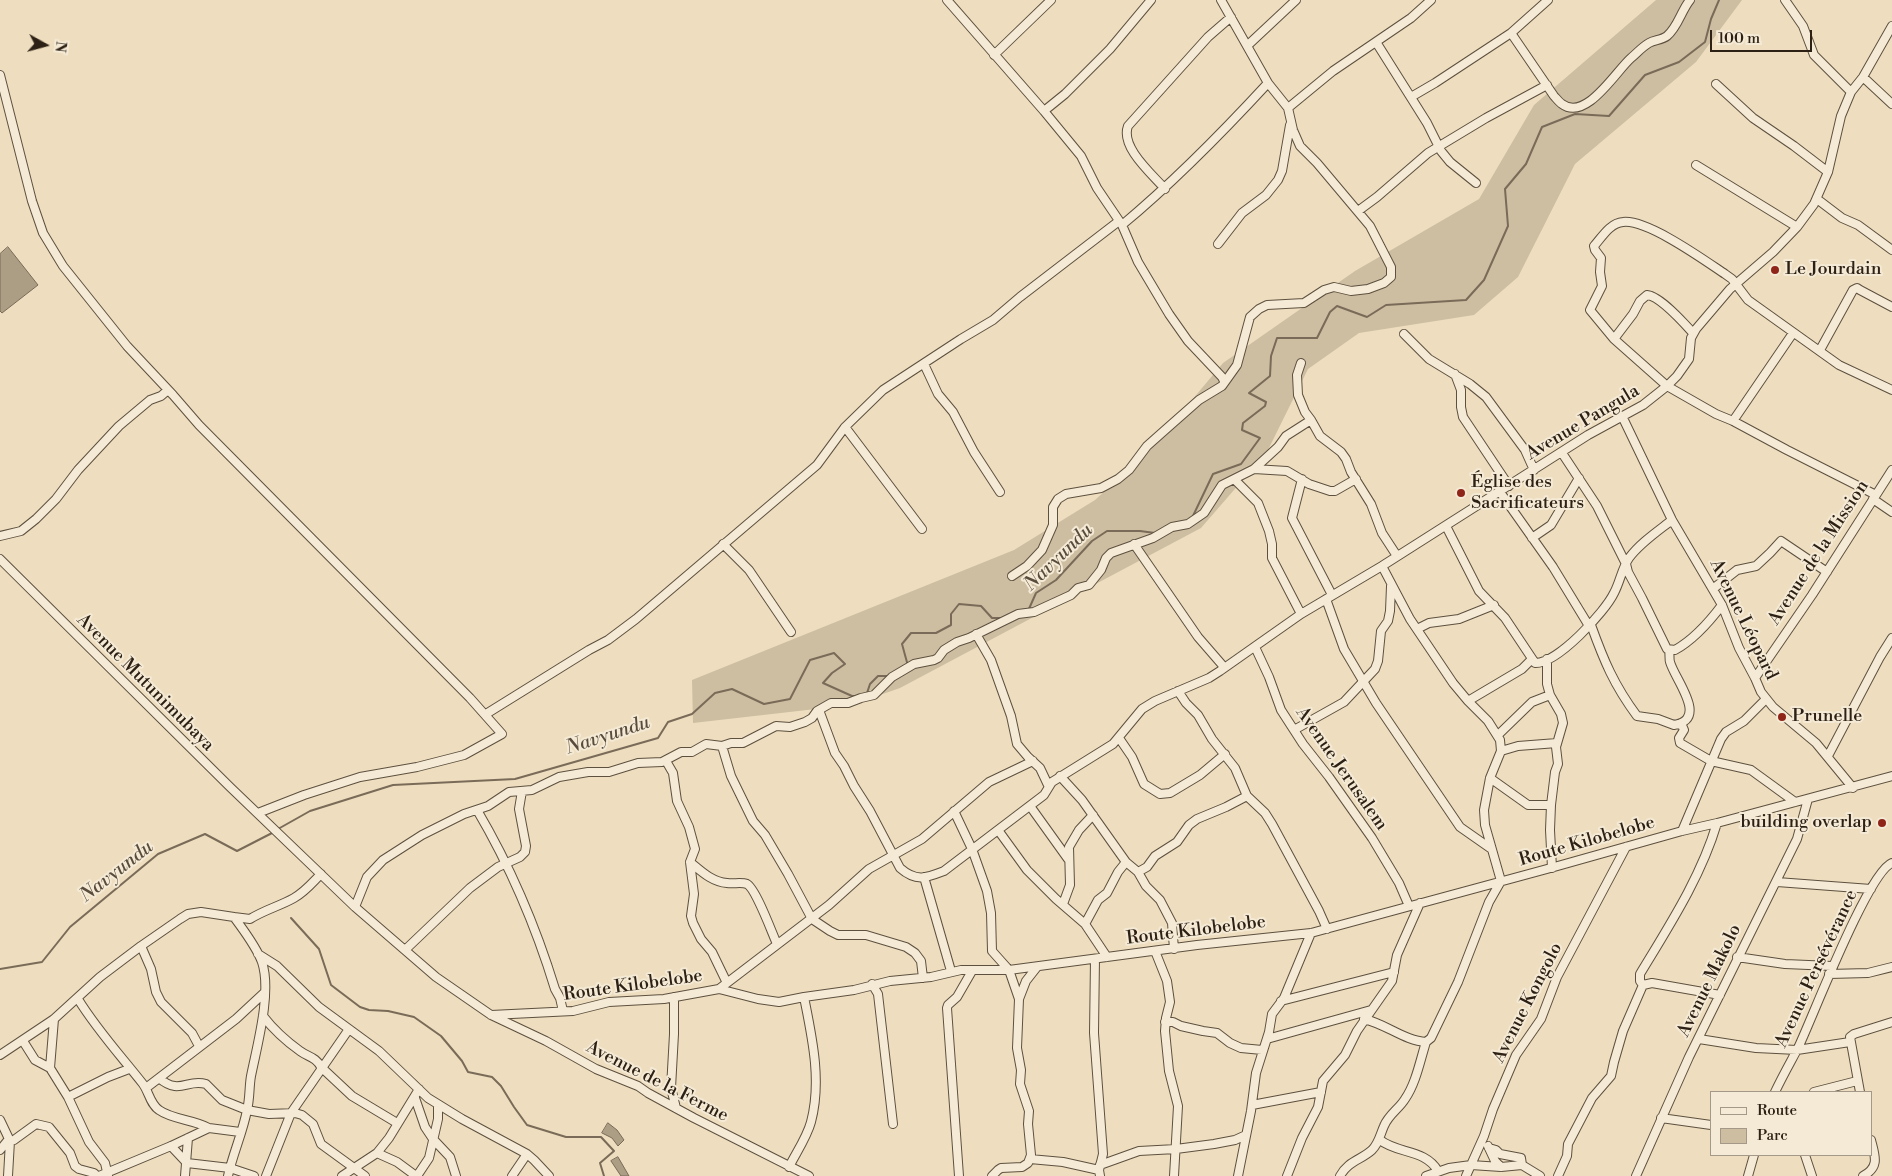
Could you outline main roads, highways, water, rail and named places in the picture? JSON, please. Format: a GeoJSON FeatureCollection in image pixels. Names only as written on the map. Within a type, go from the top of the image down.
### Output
{"type":"FeatureCollection","features":[{"type":"Feature","properties":{"kind":"waterway","name":"Navyundu"},"geometry":{"type":"LineString","coordinates":[[1192,518],[1213,474],[1241,464],[1260,438],[1242,430],[1243,423],[1265,406],[1266,402],[1249,393],[1270,376],[1271,356],[1277,338],[1317,338],[1330,312],[1337,306],[1367,317],[1386,305],[1466,300],[1484,280],[1508,226],[1505,189],[1526,164],[1542,127],[1575,114],[1609,116],[1645,75],[1679,62],[1705,42],[1711,19],[1719,0]]}},
{"type":"Feature","properties":{"kind":"waterway","name":"Navyundu"},"geometry":{"type":"LineString","coordinates":[[1165,534],[1174,530]]}},
{"type":"Feature","properties":{"kind":"waterway","name":"Navyundu"},"geometry":{"type":"LineString","coordinates":[[1028,611],[1036,593],[1056,580],[1092,541],[1107,531],[1155,533]]}},
{"type":"Feature","properties":{"kind":"waterway","name":"Navyundu"},"geometry":{"type":"LineString","coordinates":[[908,666],[902,644],[911,633],[936,633],[951,625],[951,614],[959,604],[981,606],[992,618],[1003,618]]}},
{"type":"Feature","properties":{"kind":"waterway","name":"Navyundu"},"geometry":{"type":"LineString","coordinates":[[278,829],[310,811],[393,785],[515,779],[658,738],[668,722],[692,714],[715,693],[732,689],[764,704],[790,699],[810,660],[834,653],[845,664],[832,673],[823,683],[855,696]]}},
{"type":"Feature","properties":{"kind":"waterway","name":"Navyundu"},"geometry":{"type":"LineString","coordinates":[[867,693],[870,684],[878,676],[890,676]]}},
{"type":"Feature","properties":{"kind":"waterway","name":"Navyundu"},"geometry":{"type":"LineString","coordinates":[[0,969],[42,962],[70,927],[158,854],[205,834],[237,851],[274,832]]}},
{"type":"Feature","properties":{"kind":"waterway"},"geometry":{"type":"LineString","coordinates":[[291,918],[319,949],[331,985],[360,1007],[414,1017],[441,1036],[462,1061],[468,1072],[492,1077],[501,1086],[527,1125],[566,1137],[601,1137],[614,1151],[600,1163],[604,1176]]}},
{"type":"Feature","properties":{"kind":"place","name":"Le Jourdain"},"geometry":{"type":"Point","coordinates":[1775,270]}},
{"type":"Feature","properties":{"kind":"place","name":"Église des Sacrificateurs"},"geometry":{"type":"Point","coordinates":[1461,493]}},
{"type":"Feature","properties":{"kind":"place","name":"Prunelle"},"geometry":{"type":"Point","coordinates":[1782,717]}},
{"type":"Feature","properties":{"kind":"place","name":"building overlap"},"geometry":{"type":"Point","coordinates":[1882,823]}}]}
